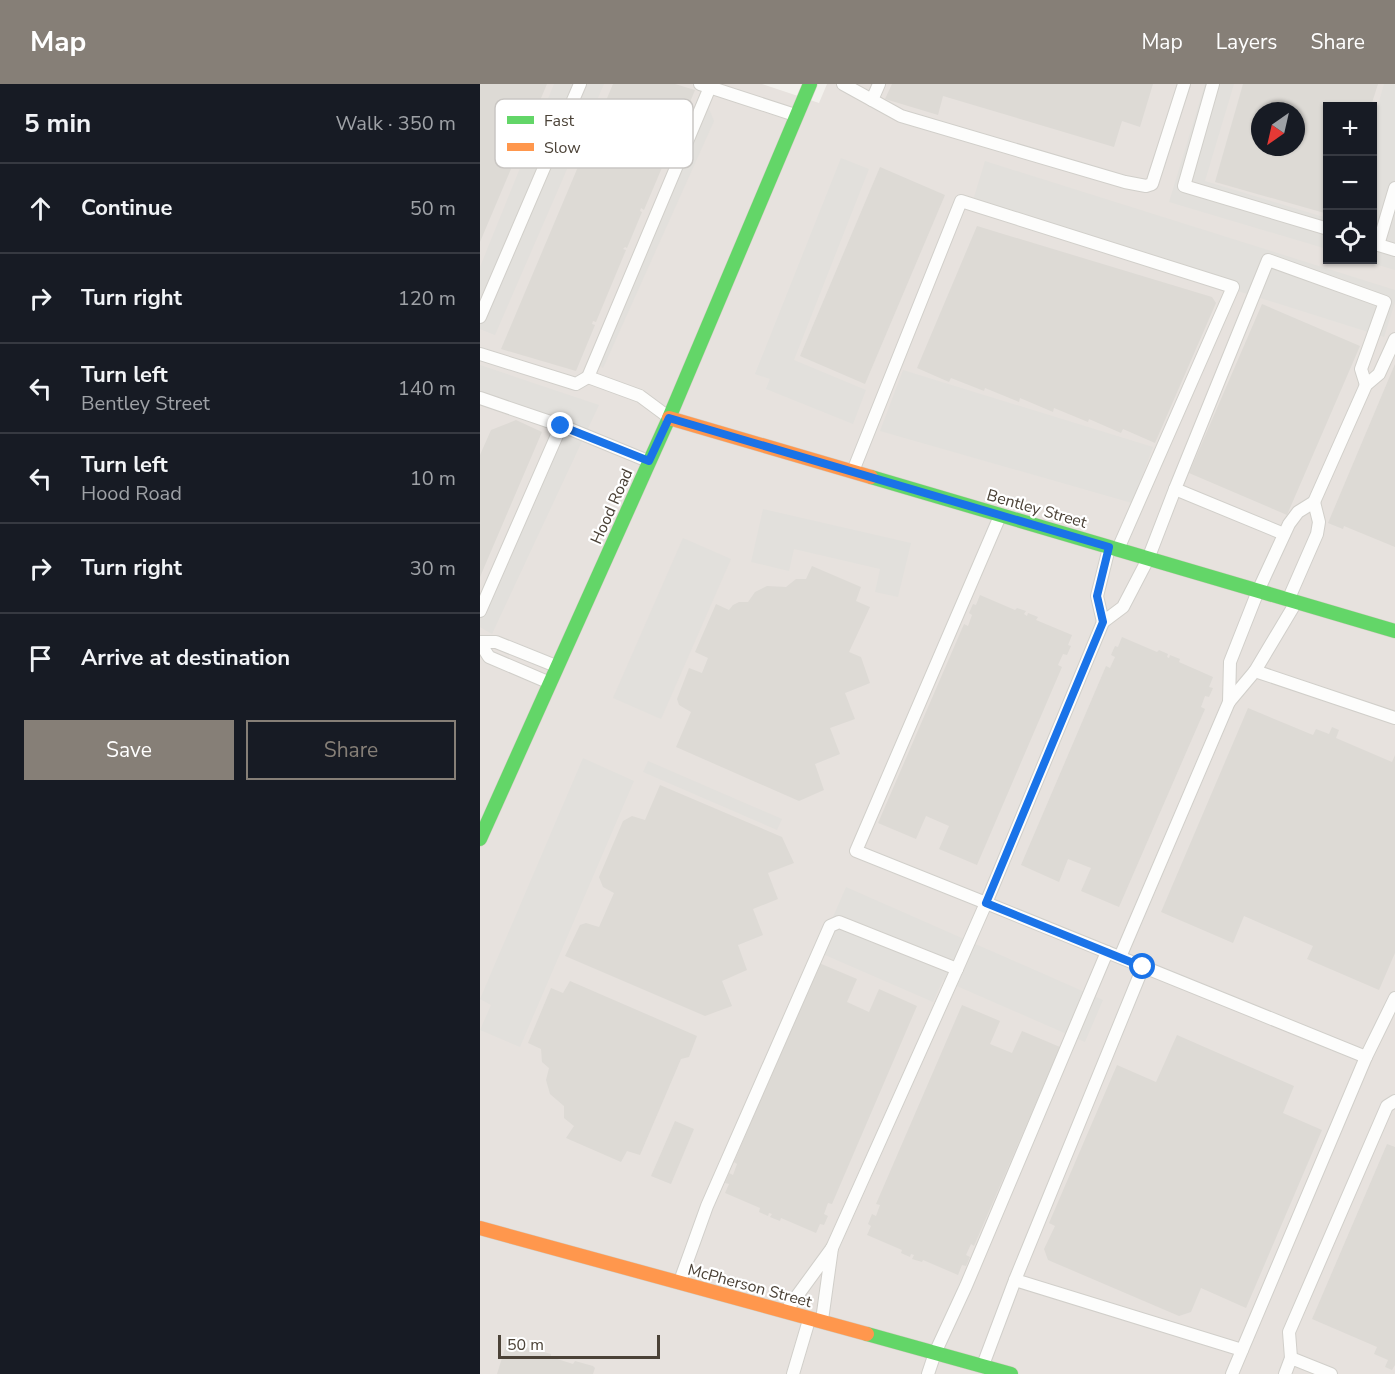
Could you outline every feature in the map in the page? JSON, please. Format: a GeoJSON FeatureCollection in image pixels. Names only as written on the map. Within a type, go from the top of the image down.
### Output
{"type":"FeatureCollection","features":[{"type":"Feature","properties":{"kind":"street","name":"Hood Road"},"geometry":{"type":"LineString","coordinates":[[480,839],[669,418],[810,84]]}},
{"type":"Feature","properties":{"kind":"street","name":"Bentley Street"},"geometry":{"type":"LineString","coordinates":[[669,418],[1395,631]]}},
{"type":"Feature","properties":{"kind":"street","name":"McPherson Street"},"geometry":{"type":"LineString","coordinates":[[480,1228],[1011,1374]]}},
{"type":"Feature","properties":{"kind":"lane"},"geometry":{"type":"LineString","coordinates":[[574,99],[580,84]]}},
{"type":"Feature","properties":{"kind":"lane"},"geometry":{"type":"LineString","coordinates":[[843,84],[908,118],[1125,182],[1146,186],[1152,184],[1184,84]]}},
{"type":"Feature","properties":{"kind":"lane"},"geometry":{"type":"LineString","coordinates":[[872,100],[879,84]]}},
{"type":"Feature","properties":{"kind":"lane"},"geometry":{"type":"LineString","coordinates":[[1213,84],[1184,186],[1323,228]]}},
{"type":"Feature","properties":{"kind":"lane"},"geometry":{"type":"LineString","coordinates":[[693,116],[705,86],[797,115]]}},
{"type":"Feature","properties":{"kind":"lane"},"geometry":{"type":"LineString","coordinates":[[480,317],[544,168]]}},
{"type":"Feature","properties":{"kind":"lane"},"geometry":{"type":"LineString","coordinates":[[480,354],[576,384],[588,377],[672,168]]}},
{"type":"Feature","properties":{"kind":"lane"},"geometry":{"type":"LineString","coordinates":[[1377,238],[1395,188]]}},
{"type":"Feature","properties":{"kind":"lane"},"geometry":{"type":"LineString","coordinates":[[853,472],[961,201],[1233,287],[1113,548],[1097,596],[1103,622]]}},
{"type":"Feature","properties":{"kind":"lane"},"geometry":{"type":"LineString","coordinates":[[1377,245],[1395,250]]}},
{"type":"Feature","properties":{"kind":"lane"},"geometry":{"type":"LineString","coordinates":[[793,1374],[815,1320],[832,1248],[986,903],[1103,622],[1123,607],[1148,559],[1268,260],[1385,302],[1360,369],[1366,385]]}},
{"type":"Feature","properties":{"kind":"lane"},"geometry":{"type":"LineString","coordinates":[[1229,702],[1230,662],[1284,534],[1298,512],[1314,502],[1366,385],[1379,374],[1395,339]]}},
{"type":"Feature","properties":{"kind":"lane"},"geometry":{"type":"LineString","coordinates":[[588,377],[640,396],[669,418]]}},
{"type":"Feature","properties":{"kind":"lane"},"geometry":{"type":"LineString","coordinates":[[480,398],[561,426],[649,461]]}},
{"type":"Feature","properties":{"kind":"lane"},"geometry":{"type":"LineString","coordinates":[[480,611],[561,426]]}},
{"type":"Feature","properties":{"kind":"lane"},"geometry":{"type":"LineString","coordinates":[[1175,489],[1284,534]]}},
{"type":"Feature","properties":{"kind":"lane"},"geometry":{"type":"LineString","coordinates":[[1120,957],[1229,702],[1255,671],[1292,601],[1317,534],[1319,522],[1314,502]]}},
{"type":"Feature","properties":{"kind":"lane"},"geometry":{"type":"LineString","coordinates":[[1000,515],[856,851],[1366,1057]]}},
{"type":"Feature","properties":{"kind":"lane"},"geometry":{"type":"LineString","coordinates":[[480,642],[496,642],[558,666]]}},
{"type":"Feature","properties":{"kind":"lane"},"geometry":{"type":"LineString","coordinates":[[480,642],[489,657],[550,683]]}},
{"type":"Feature","properties":{"kind":"lane"},"geometry":{"type":"LineString","coordinates":[[1255,671],[1395,718]]}},
{"type":"Feature","properties":{"kind":"lane"},"geometry":{"type":"LineString","coordinates":[[680,1283],[707,1206],[830,926],[839,922],[957,969]]}},
{"type":"Feature","properties":{"kind":"lane"},"geometry":{"type":"LineString","coordinates":[[928,1374],[1107,952]]}},
{"type":"Feature","properties":{"kind":"lane"},"geometry":{"type":"LineString","coordinates":[[983,1366],[1015,1280],[1143,967]]}},
{"type":"Feature","properties":{"kind":"lane"},"geometry":{"type":"LineString","coordinates":[[1232,1374],[1366,1057],[1395,998]]}},
{"type":"Feature","properties":{"kind":"lane"},"geometry":{"type":"LineString","coordinates":[[1285,1374],[1291,1358],[1289,1332],[1387,1106],[1395,1101]]}},
{"type":"Feature","properties":{"kind":"lane"},"geometry":{"type":"LineString","coordinates":[[786,1312],[832,1248]]}},
{"type":"Feature","properties":{"kind":"lane"},"geometry":{"type":"LineString","coordinates":[[1015,1280],[1242,1350]]}},
{"type":"Feature","properties":{"kind":"lane"},"geometry":{"type":"LineString","coordinates":[[1291,1358],[1331,1374]]}},
{"type":"Feature","properties":{"kind":"shaded area"},"geometry":{"type":"Polygon","coordinates":[[[480,84],[762,84],[819,103],[827,84],[1395,84],[1395,1374],[480,1374],[480,84]]]}},
{"type":"Feature","properties":{"kind":"shaded area"},"geometry":{"type":"Polygon","coordinates":[[[554,84],[604,84],[597,99],[548,99],[554,84]]]}},
{"type":"Feature","properties":{"kind":"shaded area"},"geometry":{"type":"Polygon","coordinates":[[[1205,84],[1234,84],[1205,181],[1323,217],[1323,248],[1169,202],[1205,84]]]}},
{"type":"Feature","properties":{"kind":"shaded area"},"geometry":{"type":"Polygon","coordinates":[[[1384,84],[1395,84],[1395,270],[1375,264],[1377,264],[1377,108],[1384,84]]]}},
{"type":"Feature","properties":{"kind":"shaded area"},"geometry":{"type":"Polygon","coordinates":[[[707,104],[714,121],[693,168],[693,135],[707,104]]]}},
{"type":"Feature","properties":{"kind":"shaded area"},"geometry":{"type":"Polygon","coordinates":[[[841,158],[869,169],[794,360],[866,390],[853,424],[766,389],[770,379],[755,374],[841,158]]]}},
{"type":"Feature","properties":{"kind":"shaded area"},"geometry":{"type":"Polygon","coordinates":[[[985,161],[1395,290],[1395,302],[1384,337],[971,207],[985,161]]]}},
{"type":"Feature","properties":{"kind":"shaded area"},"geometry":{"type":"Polygon","coordinates":[[[520,168],[568,168],[495,335],[480,329],[480,267],[520,168]]]}},
{"type":"Feature","properties":{"kind":"shaded area"},"geometry":{"type":"Polygon","coordinates":[[[678,168],[693,168],[603,368],[592,358],[678,168]]]}},
{"type":"Feature","properties":{"kind":"shaded area"},"geometry":{"type":"Polygon","coordinates":[[[480,365],[599,405],[492,634],[480,627],[480,602],[554,424],[480,396],[480,365]]]}},
{"type":"Feature","properties":{"kind":"shaded area"},"geometry":{"type":"Polygon","coordinates":[[[903,370],[1153,447],[1132,503],[880,431],[903,370]]]}},
{"type":"Feature","properties":{"kind":"shaded area"},"geometry":{"type":"Polygon","coordinates":[[[763,509],[911,543],[898,597],[875,592],[880,569],[794,549],[789,571],[751,562],[763,509]]]}},
{"type":"Feature","properties":{"kind":"shaded area"},"geometry":{"type":"Polygon","coordinates":[[[683,538],[731,559],[661,719],[613,698],[683,538]]]}},
{"type":"Feature","properties":{"kind":"shaded area"},"geometry":{"type":"Polygon","coordinates":[[[583,758],[634,781],[520,1047],[480,1030],[491,1005],[480,999],[583,758]]]}},
{"type":"Feature","properties":{"kind":"shaded area"},"geometry":{"type":"Polygon","coordinates":[[[648,761],[782,819],[777,830],[643,772],[648,761]]]}},
{"type":"Feature","properties":{"kind":"shaded area"},"geometry":{"type":"Polygon","coordinates":[[[846,887],[1103,1000],[1085,1042],[943,980],[933,1002],[818,952],[846,887]]]}},
{"type":"Feature","properties":{"kind":"building"},"geometry":{"type":"Polygon","coordinates":[[[480,84],[547,84],[541,99],[495,99],[495,168],[511,168],[480,242],[480,84]]]}},
{"type":"Feature","properties":{"kind":"building"},"geometry":{"type":"Polygon","coordinates":[[[613,84],[675,84],[695,90],[691,99],[607,99],[613,84]]]}},
{"type":"Feature","properties":{"kind":"building"},"geometry":{"type":"Polygon","coordinates":[[[892,84],[1153,84],[1140,127],[1122,121],[1114,147],[943,96],[938,115],[885,99],[892,84]]]}},
{"type":"Feature","properties":{"kind":"building"},"geometry":{"type":"Polygon","coordinates":[[[1243,84],[1378,84],[1372,102],[1323,102],[1323,213],[1215,182],[1243,84]]]}},
{"type":"Feature","properties":{"kind":"building"},"geometry":{"type":"Polygon","coordinates":[[[880,167],[945,195],[865,384],[800,356],[880,167]]]}},
{"type":"Feature","properties":{"kind":"building"},"geometry":{"type":"Polygon","coordinates":[[[577,168],[662,168],[644,210],[641,208],[642,212],[627,248],[623,249],[626,250],[596,322],[593,321],[592,324],[595,325],[576,371],[501,349],[577,168]]]}},
{"type":"Feature","properties":{"kind":"building"},"geometry":{"type":"Polygon","coordinates":[[[977,226],[1212,297],[1216,303],[1155,443],[1123,429],[1121,433],[1089,419],[1088,422],[1054,408],[1053,412],[1020,398],[1019,402],[985,388],[984,391],[951,378],[949,382],[917,368],[977,226]]]}},
{"type":"Feature","properties":{"kind":"building"},"geometry":{"type":"Polygon","coordinates":[[[1262,304],[1360,346],[1287,515],[1189,473],[1262,304]]]}},
{"type":"Feature","properties":{"kind":"building"},"geometry":{"type":"Polygon","coordinates":[[[1395,364],[1395,547],[1344,526],[1343,529],[1328,523],[1395,364]]]}},
{"type":"Feature","properties":{"kind":"building"},"geometry":{"type":"Polygon","coordinates":[[[516,420],[542,432],[480,577],[480,455],[491,430],[516,420]]]}},
{"type":"Feature","properties":{"kind":"building"},"geometry":{"type":"Polygon","coordinates":[[[812,566],[861,587],[856,601],[870,607],[849,652],[861,657],[870,683],[845,693],[855,719],[830,728],[840,754],[815,764],[824,790],[799,801],[676,747],[691,712],[679,705],[677,699],[689,668],[702,673],[708,658],[695,652],[716,604],[729,610],[739,602],[748,602],[755,592],[767,586],[786,587],[796,579],[806,579],[812,566]]]}},
{"type":"Feature","properties":{"kind":"building"},"geometry":{"type":"Polygon","coordinates":[[[980,595],[1015,610],[1017,608],[1026,611],[1024,614],[1027,616],[1028,613],[1038,617],[1036,620],[1072,635],[1068,645],[1071,646],[1067,655],[1063,654],[1058,665],[1062,667],[977,865],[939,849],[949,826],[926,816],[916,839],[878,823],[964,624],[968,626],[972,615],[969,613],[973,604],[976,605],[980,595]]]}},
{"type":"Feature","properties":{"kind":"building"},"geometry":{"type":"Polygon","coordinates":[[[1122,637],[1157,652],[1159,650],[1168,654],[1169,658],[1170,655],[1180,659],[1179,662],[1213,677],[1209,687],[1213,688],[1209,697],[1205,696],[1201,707],[1205,709],[1119,907],[1081,891],[1091,868],[1068,859],[1059,882],[1021,865],[1106,666],[1110,668],[1115,657],[1111,655],[1115,646],[1118,647],[1122,637]]]}},
{"type":"Feature","properties":{"kind":"building"},"geometry":{"type":"Polygon","coordinates":[[[1248,708],[1313,735],[1316,729],[1329,734],[1332,727],[1339,730],[1336,738],[1392,762],[1395,755],[1395,953],[1379,990],[1307,959],[1313,946],[1244,916],[1233,943],[1161,912],[1248,708]]]}},
{"type":"Feature","properties":{"kind":"building"},"geometry":{"type":"Polygon","coordinates":[[[660,785],[782,837],[794,863],[768,873],[778,899],[753,909],[763,935],[738,945],[747,970],[722,981],[732,1006],[705,1016],[565,956],[580,925],[586,923],[599,927],[614,893],[603,887],[599,877],[623,821],[632,816],[645,820],[660,785]]]}},
{"type":"Feature","properties":{"kind":"building"},"geometry":{"type":"Polygon","coordinates":[[[819,963],[857,979],[847,1002],[869,1012],[879,989],[917,1006],[832,1204],[828,1203],[824,1214],[828,1216],[824,1225],[820,1224],[816,1233],[781,1218],[780,1221],[770,1217],[772,1214],[769,1213],[768,1216],[759,1212],[760,1208],[725,1193],[729,1184],[725,1183],[729,1173],[733,1175],[737,1164],[734,1162],[819,963]]]}},
{"type":"Feature","properties":{"kind":"building"},"geometry":{"type":"Polygon","coordinates":[[[570,981],[697,1036],[689,1057],[681,1059],[640,1155],[627,1151],[621,1162],[566,1138],[574,1126],[564,1118],[564,1106],[550,1094],[546,1080],[549,1068],[542,1062],[541,1049],[528,1043],[551,988],[563,993],[570,981]]]}},
{"type":"Feature","properties":{"kind":"building"},"geometry":{"type":"Polygon","coordinates":[[[962,1005],[1000,1021],[990,1044],[1012,1053],[1022,1031],[1060,1047],[974,1246],[971,1244],[966,1255],[970,1257],[966,1266],[962,1265],[958,1275],[923,1260],[922,1262],[912,1259],[914,1255],[911,1254],[910,1257],[901,1253],[902,1250],[867,1235],[871,1226],[868,1224],[872,1214],[876,1216],[880,1205],[876,1204],[962,1005]]]}},
{"type":"Feature","properties":{"kind":"building"},"geometry":{"type":"Polygon","coordinates":[[[1177,1035],[1294,1086],[1283,1113],[1322,1130],[1246,1308],[1201,1288],[1191,1312],[1179,1316],[1048,1260],[1044,1249],[1055,1226],[1049,1223],[1117,1065],[1156,1082],[1177,1035]]]}},
{"type":"Feature","properties":{"kind":"building"},"geometry":{"type":"Polygon","coordinates":[[[675,1121],[694,1129],[671,1184],[651,1176],[675,1121]]]}},
{"type":"Feature","properties":{"kind":"building"},"geometry":{"type":"Polygon","coordinates":[[[1387,1144],[1395,1147],[1395,1365],[1392,1370],[1385,1367],[1388,1360],[1374,1354],[1377,1347],[1312,1319],[1387,1144]]]}},
{"type":"Feature","properties":{"kind":"building"},"geometry":{"type":"Polygon","coordinates":[[[507,1342],[551,1354],[551,1357],[573,1364],[575,1361],[593,1366],[595,1368],[593,1374],[497,1374],[507,1342]]]}},
{"type":"Feature","properties":{"kind":"traffic: fast"},"geometry":{"type":"LineString","coordinates":[[480,839],[669,418],[810,84]]}},
{"type":"Feature","properties":{"kind":"traffic: fast"},"geometry":{"type":"LineString","coordinates":[[871,477],[1395,631]]}},
{"type":"Feature","properties":{"kind":"traffic: fast"},"geometry":{"type":"LineString","coordinates":[[867,1334],[1011,1374]]}},
{"type":"Feature","properties":{"kind":"traffic: slow"},"geometry":{"type":"LineString","coordinates":[[669,418],[871,477]]}},
{"type":"Feature","properties":{"kind":"traffic: slow"},"geometry":{"type":"LineString","coordinates":[[480,1228],[867,1334]]}},
{"type":"Feature","properties":{"kind":"route"},"geometry":{"type":"LineString","coordinates":[[561,426],[649,461],[669,418],[1109,547],[1097,596],[1103,622],[986,903],[1143,967]]}}]}
